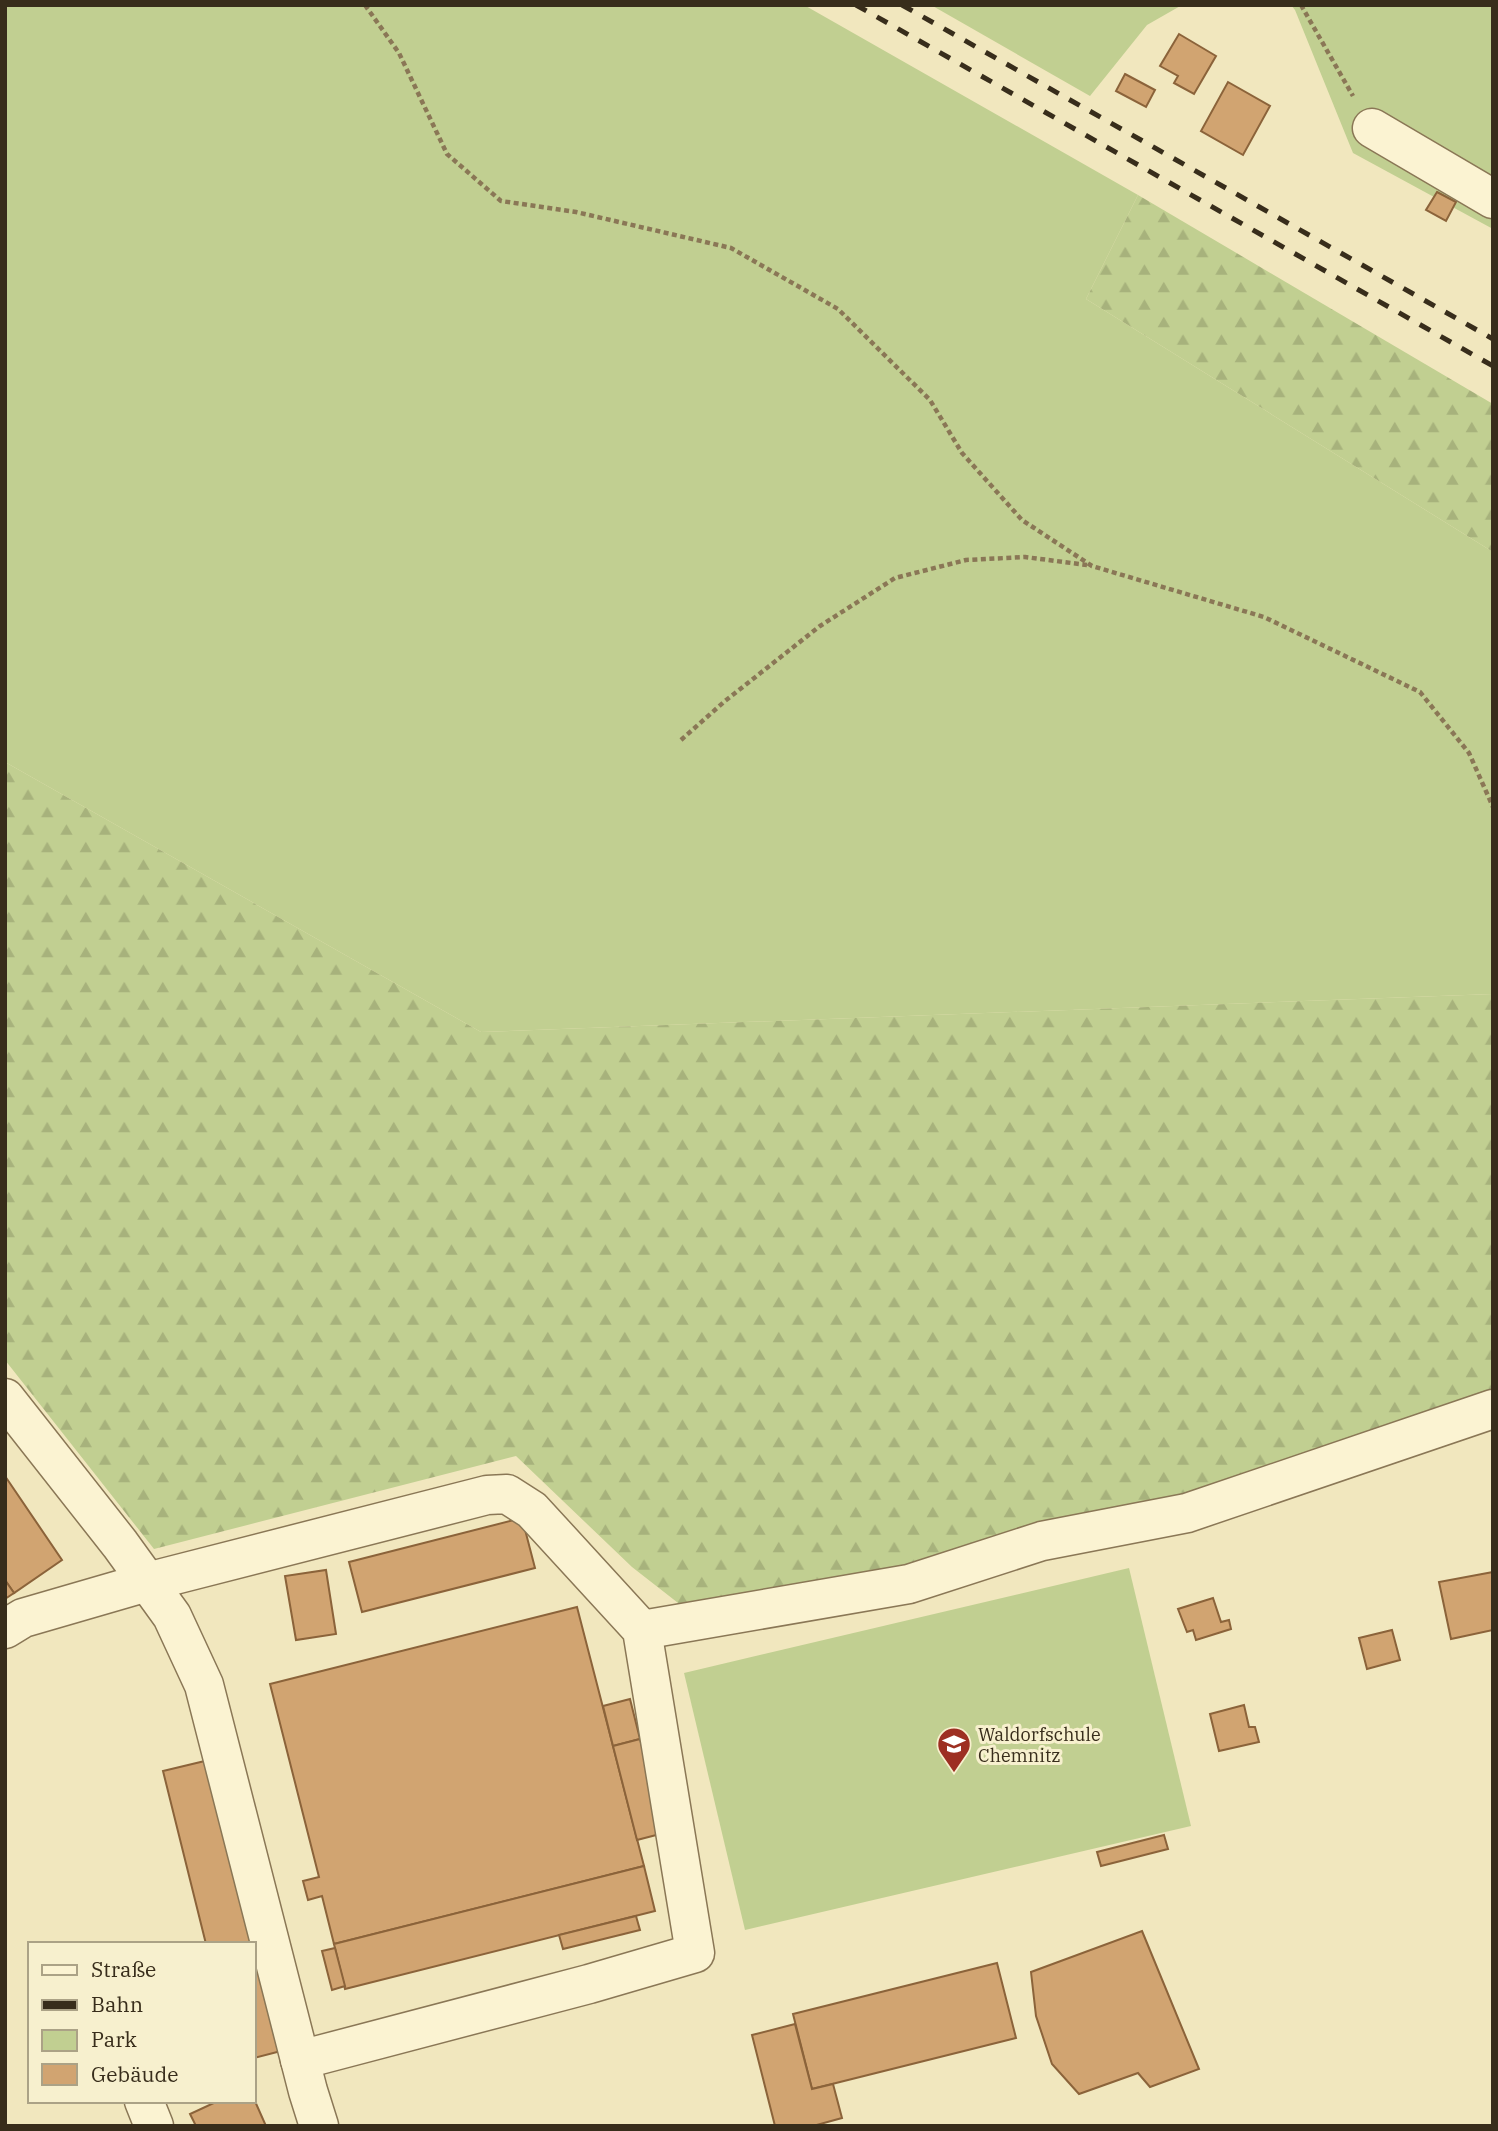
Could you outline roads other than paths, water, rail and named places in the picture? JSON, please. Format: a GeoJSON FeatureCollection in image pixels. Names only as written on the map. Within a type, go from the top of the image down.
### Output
{"type":"FeatureCollection","features":[{"type":"Feature","properties":{"kind":"street"},"geometry":{"type":"LineString","coordinates":[[1372,128],[1493,199]]}},
{"type":"Feature","properties":{"kind":"street"},"geometry":{"type":"LineString","coordinates":[[5,1398],[172,1616],[204,1685],[307,2091],[319,2126]]}},
{"type":"Feature","properties":{"kind":"street"},"geometry":{"type":"LineString","coordinates":[[642,1630],[908,1584],[1042,1541],[1187,1513],[1493,1409]]}},
{"type":"Feature","properties":{"kind":"street"},"geometry":{"type":"LineString","coordinates":[[5,1629],[23,1618],[148,1582],[487,1495],[507,1494],[532,1510],[642,1630],[695,1953],[589,1984],[300,2060]]}},
{"type":"Feature","properties":{"kind":"street"},"geometry":{"type":"LineString","coordinates":[[145,2103],[153,2126]]}},
{"type":"Feature","properties":{"kind":"railway"},"geometry":{"type":"LineString","coordinates":[[856,5],[1493,366]]}},
{"type":"Feature","properties":{"kind":"railway"},"geometry":{"type":"LineString","coordinates":[[902,5],[1493,339]]}},
{"type":"Feature","properties":{"kind":"place","name":"Waldorfschule Chemnitz"},"geometry":{"type":"Point","coordinates":[954,1774]}}]}
